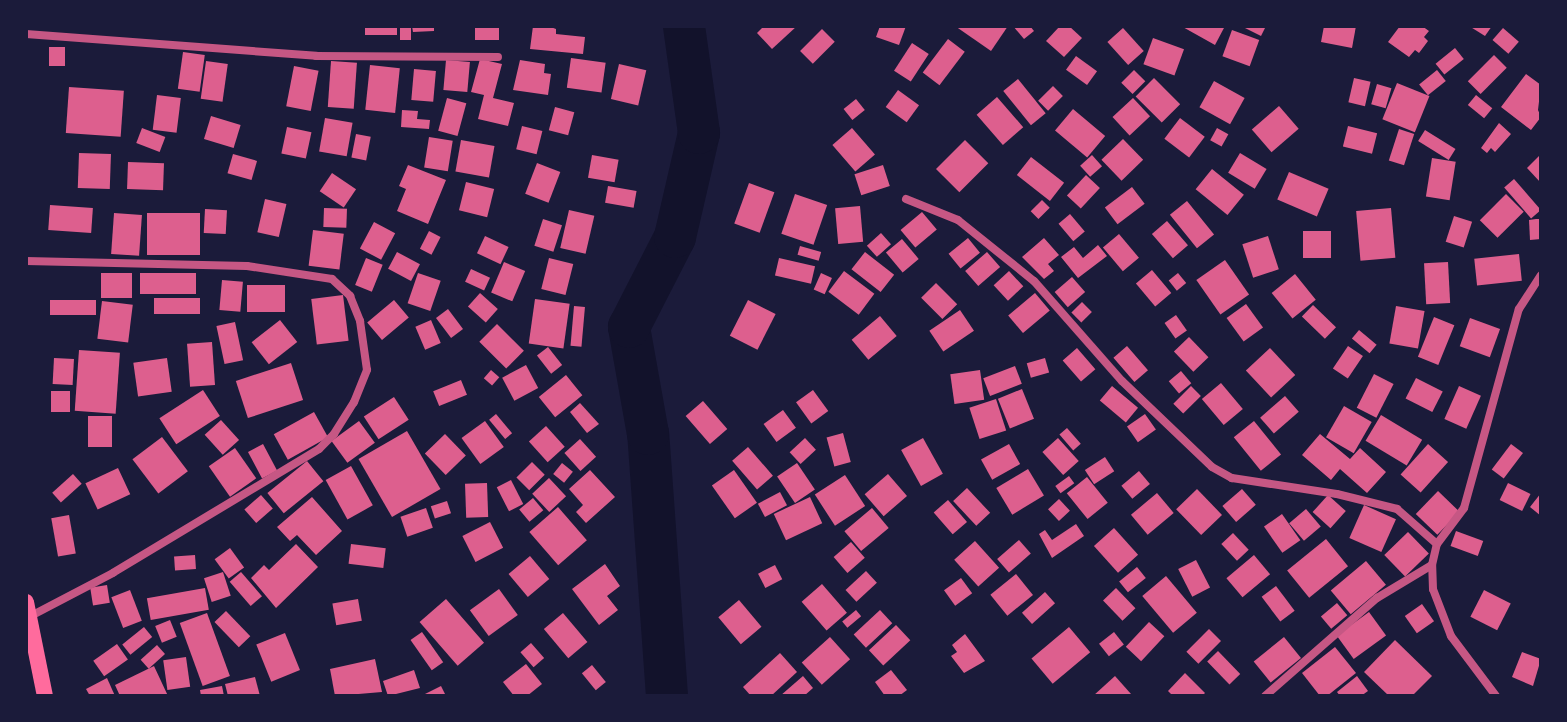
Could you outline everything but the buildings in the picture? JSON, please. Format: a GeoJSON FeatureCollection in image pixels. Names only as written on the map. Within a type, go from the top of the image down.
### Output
{"type":"FeatureCollection","features":[{"type":"Feature","properties":{"kind":"main road"},"geometry":{"type":"LineString","coordinates":[[27,610],[45,696]]}},
{"type":"Feature","properties":{"kind":"street"},"geometry":{"type":"LineString","coordinates":[[26,34],[316,56],[498,57]]}},
{"type":"Feature","properties":{"kind":"street"},"geometry":{"type":"LineString","coordinates":[[906,199],[958,220],[1034,281],[1122,381],[1212,467],[1232,478],[1337,494],[1397,509],[1437,544]]}},
{"type":"Feature","properties":{"kind":"street"},"geometry":{"type":"LineString","coordinates":[[26,261],[247,266],[332,279],[350,296],[360,321],[367,370],[347,413],[319,449],[113,573],[27,610]]}},
{"type":"Feature","properties":{"kind":"street"},"geometry":{"type":"LineString","coordinates":[[1496,696],[1451,636],[1433,589],[1432,565],[1437,544],[1464,508],[1519,309],[1541,275]]}},
{"type":"Feature","properties":{"kind":"street"},"geometry":{"type":"LineString","coordinates":[[1265,696],[1377,598],[1432,565]]}},
{"type":"Feature","properties":{"kind":"waterway"},"geometry":{"type":"LineString","coordinates":[[667,696],[648,434],[629,327],[675,237],[699,133],[684,26]]}}]}
